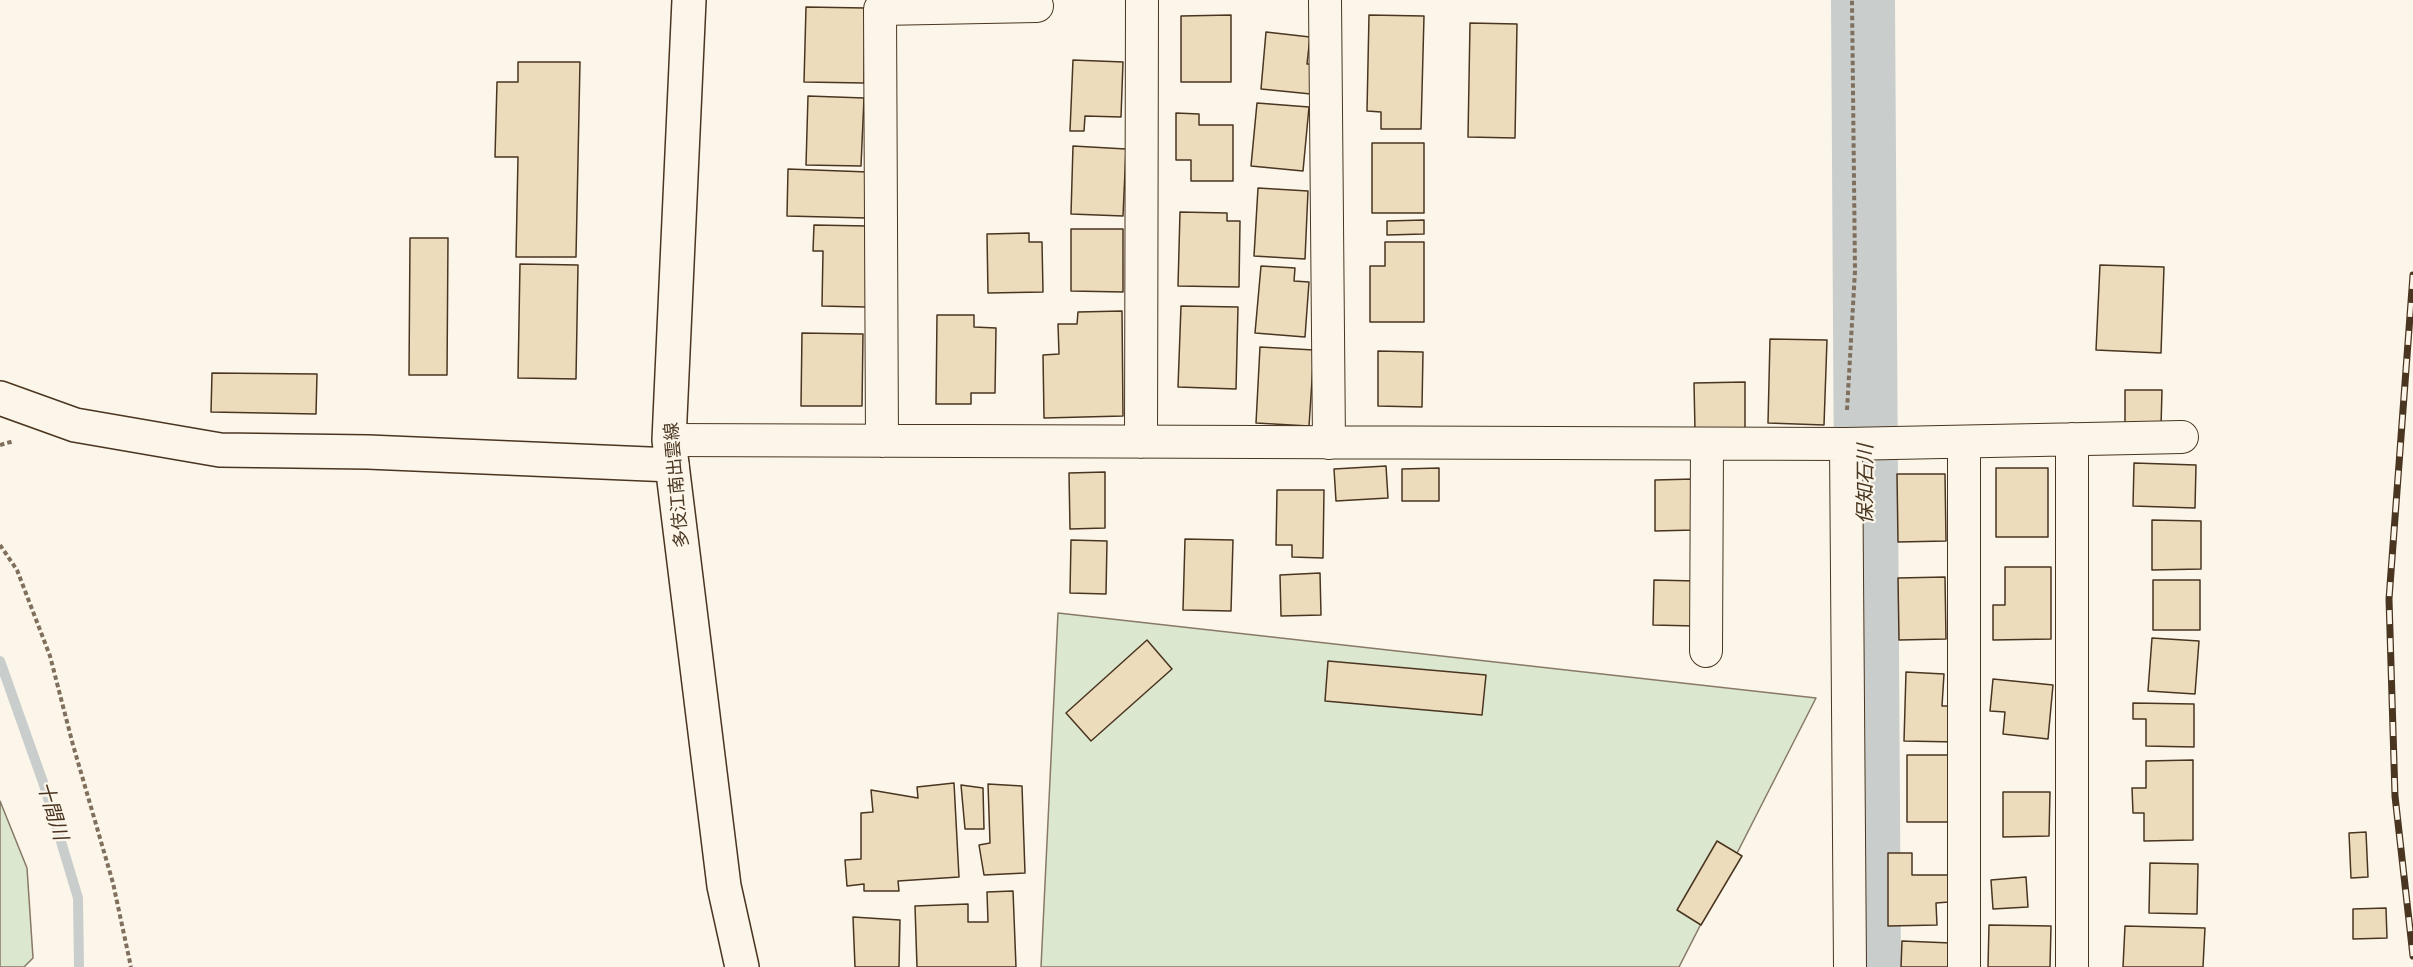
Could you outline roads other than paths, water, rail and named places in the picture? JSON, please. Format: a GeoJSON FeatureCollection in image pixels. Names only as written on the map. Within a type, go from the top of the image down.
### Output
{"type":"FeatureCollection","features":[{"type":"Feature","properties":{"kind":"main road","name":"多伎江南出雲線"},"geometry":{"type":"LineString","coordinates":[[689,0],[671,453],[724,886],[742,967]]}},
{"type":"Feature","properties":{"kind":"main road"},"geometry":{"type":"LineString","coordinates":[[0,398],[75,425],[220,450],[671,453]]}},
{"type":"Feature","properties":{"kind":"street"},"geometry":{"type":"LineString","coordinates":[[1141,442],[1143,0]]}},
{"type":"Feature","properties":{"kind":"street"},"geometry":{"type":"LineString","coordinates":[[1325,0],[1329,442]]}},
{"type":"Feature","properties":{"kind":"street"},"geometry":{"type":"LineString","coordinates":[[882,441],[880,9],[1037,6]]}},
{"type":"Feature","properties":{"kind":"street"},"geometry":{"type":"LineString","coordinates":[[671,453],[882,441],[1846,444],[2182,437]]}},
{"type":"Feature","properties":{"kind":"street"},"geometry":{"type":"LineString","coordinates":[[2072,439],[2072,967]]}},
{"type":"Feature","properties":{"kind":"street"},"geometry":{"type":"LineString","coordinates":[[1964,442],[1964,966]]}},
{"type":"Feature","properties":{"kind":"street"},"geometry":{"type":"LineString","coordinates":[[1706,651],[1707,444]]}},
{"type":"Feature","properties":{"kind":"street"},"geometry":{"type":"LineString","coordinates":[[1846,444],[1850,967]]}},
{"type":"Feature","properties":{"kind":"waterway","name":"保知石川"},"geometry":{"type":"LineString","coordinates":[[1863,0],[1869,967]]}},
{"type":"Feature","properties":{"kind":"waterway","name":"十間川"},"geometry":{"type":"LineString","coordinates":[[0,661],[44,785],[78,898],[79,967]]}},
{"type":"Feature","properties":{"kind":"railway"},"geometry":{"type":"LineString","coordinates":[[2413,275],[2389,599],[2395,796],[2413,956]]}}]}
